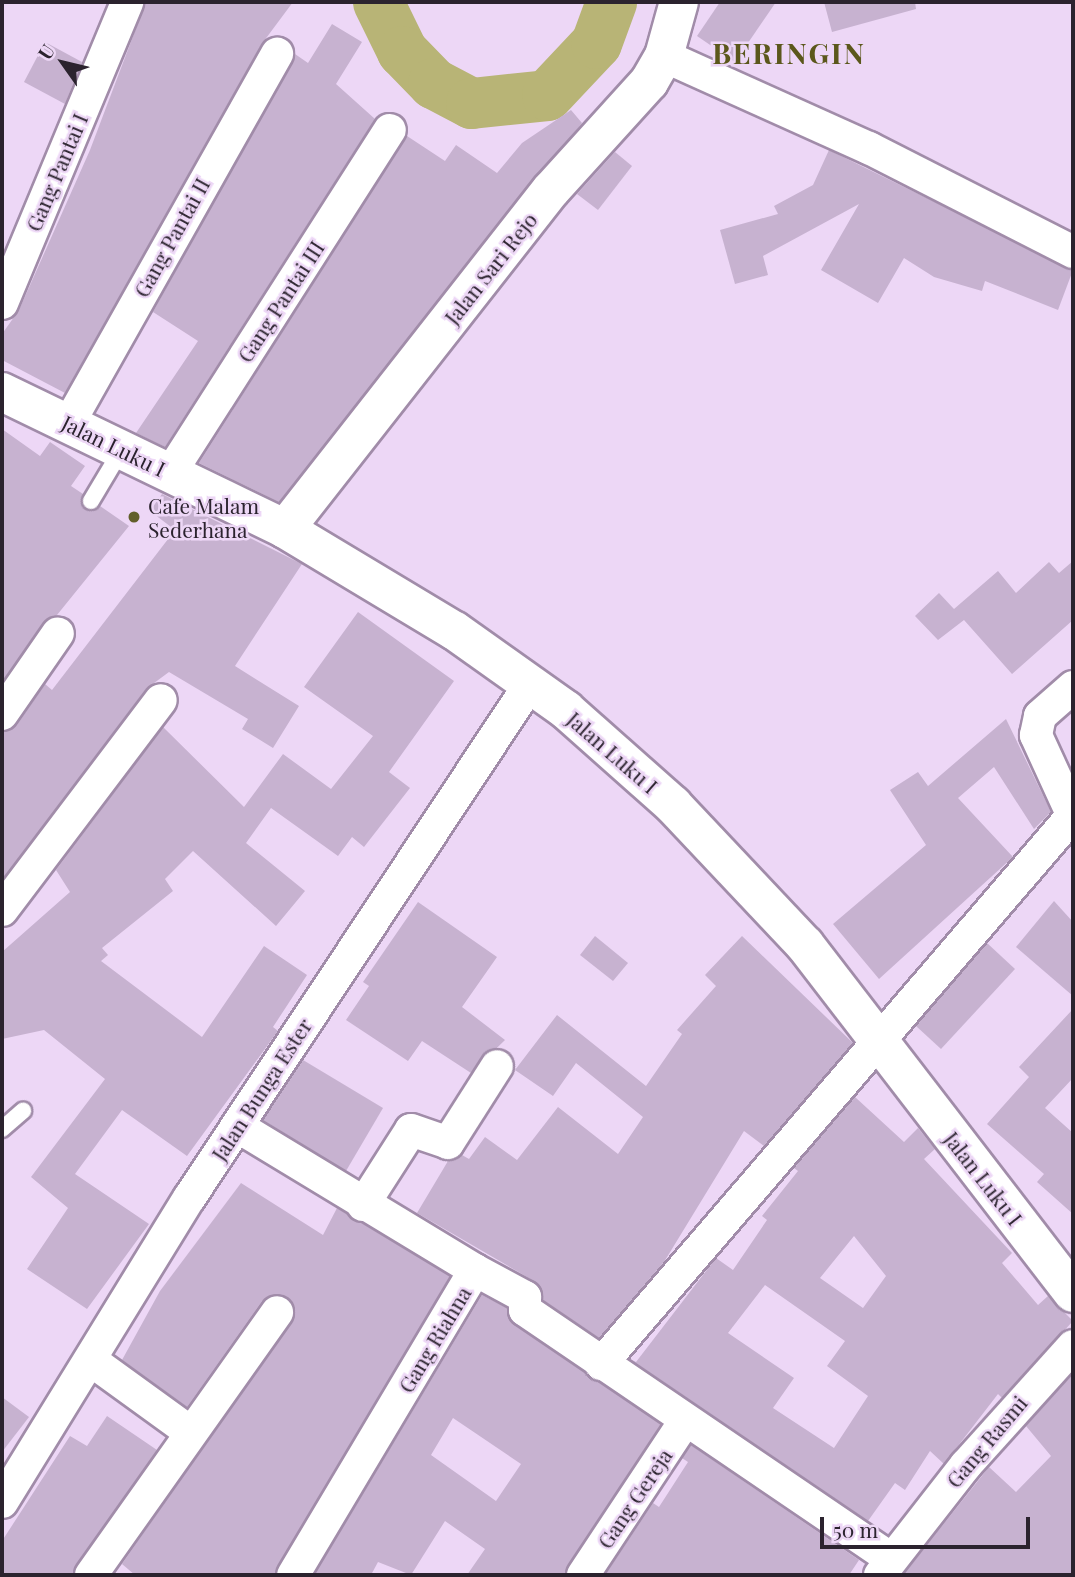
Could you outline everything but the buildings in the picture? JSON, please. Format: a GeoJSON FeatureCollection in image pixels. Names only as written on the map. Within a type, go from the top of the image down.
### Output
{"type":"FeatureCollection","features":[{"type":"Feature","properties":{"kind":"street","name":"Gang Pantai I"},"geometry":{"type":"LineString","coordinates":[[2,303],[127,2]]}},
{"type":"Feature","properties":{"kind":"street","name":"Jalan Sari Rejo"},"geometry":{"type":"LineString","coordinates":[[285,529],[551,190],[630,105],[664,56],[678,2]]}},
{"type":"Feature","properties":{"kind":"street","name":"Gang Pantai II"},"geometry":{"type":"LineString","coordinates":[[69,423],[276,54]]}},
{"type":"Feature","properties":{"kind":"street"},"geometry":{"type":"LineString","coordinates":[[664,56],[869,148],[1073,252]]}},
{"type":"Feature","properties":{"kind":"street","name":"Gang Pantai III"},"geometry":{"type":"LineString","coordinates":[[171,472],[390,130]]}},
{"type":"Feature","properties":{"kind":"street","name":"Jalan Luku I"},"geometry":{"type":"LineString","coordinates":[[2,392],[285,529],[388,588],[530,684],[673,805],[804,944],[1073,1292]]}},
{"type":"Feature","properties":{"kind":"street"},"geometry":{"type":"LineString","coordinates":[[2,714],[58,633]]}},
{"type":"Feature","properties":{"kind":"street","name":"Jalan Bunga Ester"},"geometry":{"type":"LineString","coordinates":[[2,1502],[237,1126],[530,684]]}},
{"type":"Feature","properties":{"kind":"street"},"geometry":{"type":"LineString","coordinates":[[601,1364],[877,1039],[1073,816],[1036,735],[1040,716],[1073,687]]}},
{"type":"Feature","properties":{"kind":"street"},"geometry":{"type":"LineString","coordinates":[[2,910],[161,700]]}},
{"type":"Feature","properties":{"kind":"street"},"geometry":{"type":"LineString","coordinates":[[363,1205],[411,1130],[448,1143],[497,1066]]}},
{"type":"Feature","properties":{"kind":"street","name":"Gang Riahna"},"geometry":{"type":"LineString","coordinates":[[237,1126],[363,1205],[475,1270],[293,1575]]}},
{"type":"Feature","properties":{"kind":"street"},"geometry":{"type":"LineString","coordinates":[[475,1270],[525,1297],[525,1310],[685,1421],[884,1571]]}},
{"type":"Feature","properties":{"kind":"street"},"geometry":{"type":"LineString","coordinates":[[91,1575],[277,1312]]}},
{"type":"Feature","properties":{"kind":"street","name":"Gang Rasmi"},"geometry":{"type":"LineString","coordinates":[[884,1571],[1031,1387],[1073,1346]]}},
{"type":"Feature","properties":{"kind":"street"},"geometry":{"type":"LineString","coordinates":[[92,1361],[190,1432]]}},
{"type":"Feature","properties":{"kind":"street","name":"Gang Gereja"},"geometry":{"type":"LineString","coordinates":[[583,1575],[685,1421]]}},
{"type":"Feature","properties":{"kind":"lane"},"geometry":{"type":"LineString","coordinates":[[91,501],[122,449]]}},
{"type":"Feature","properties":{"kind":"lane"},"geometry":{"type":"LineString","coordinates":[[2,1129],[23,1111]]}},
{"type":"Feature","properties":{"kind":"waterway"},"geometry":{"type":"LineString","coordinates":[[378,2],[402,51],[433,83],[471,103],[547,95],[596,43],[611,2]]}},
{"type":"Feature","properties":{"kind":"place","name":"Cafe Malam Sederhana"},"geometry":{"type":"Point","coordinates":[134,517]}},
{"type":"Feature","properties":{"kind":"district","name":"BERINGIN"},"geometry":{"type":"Point","coordinates":[789,53]}}]}
